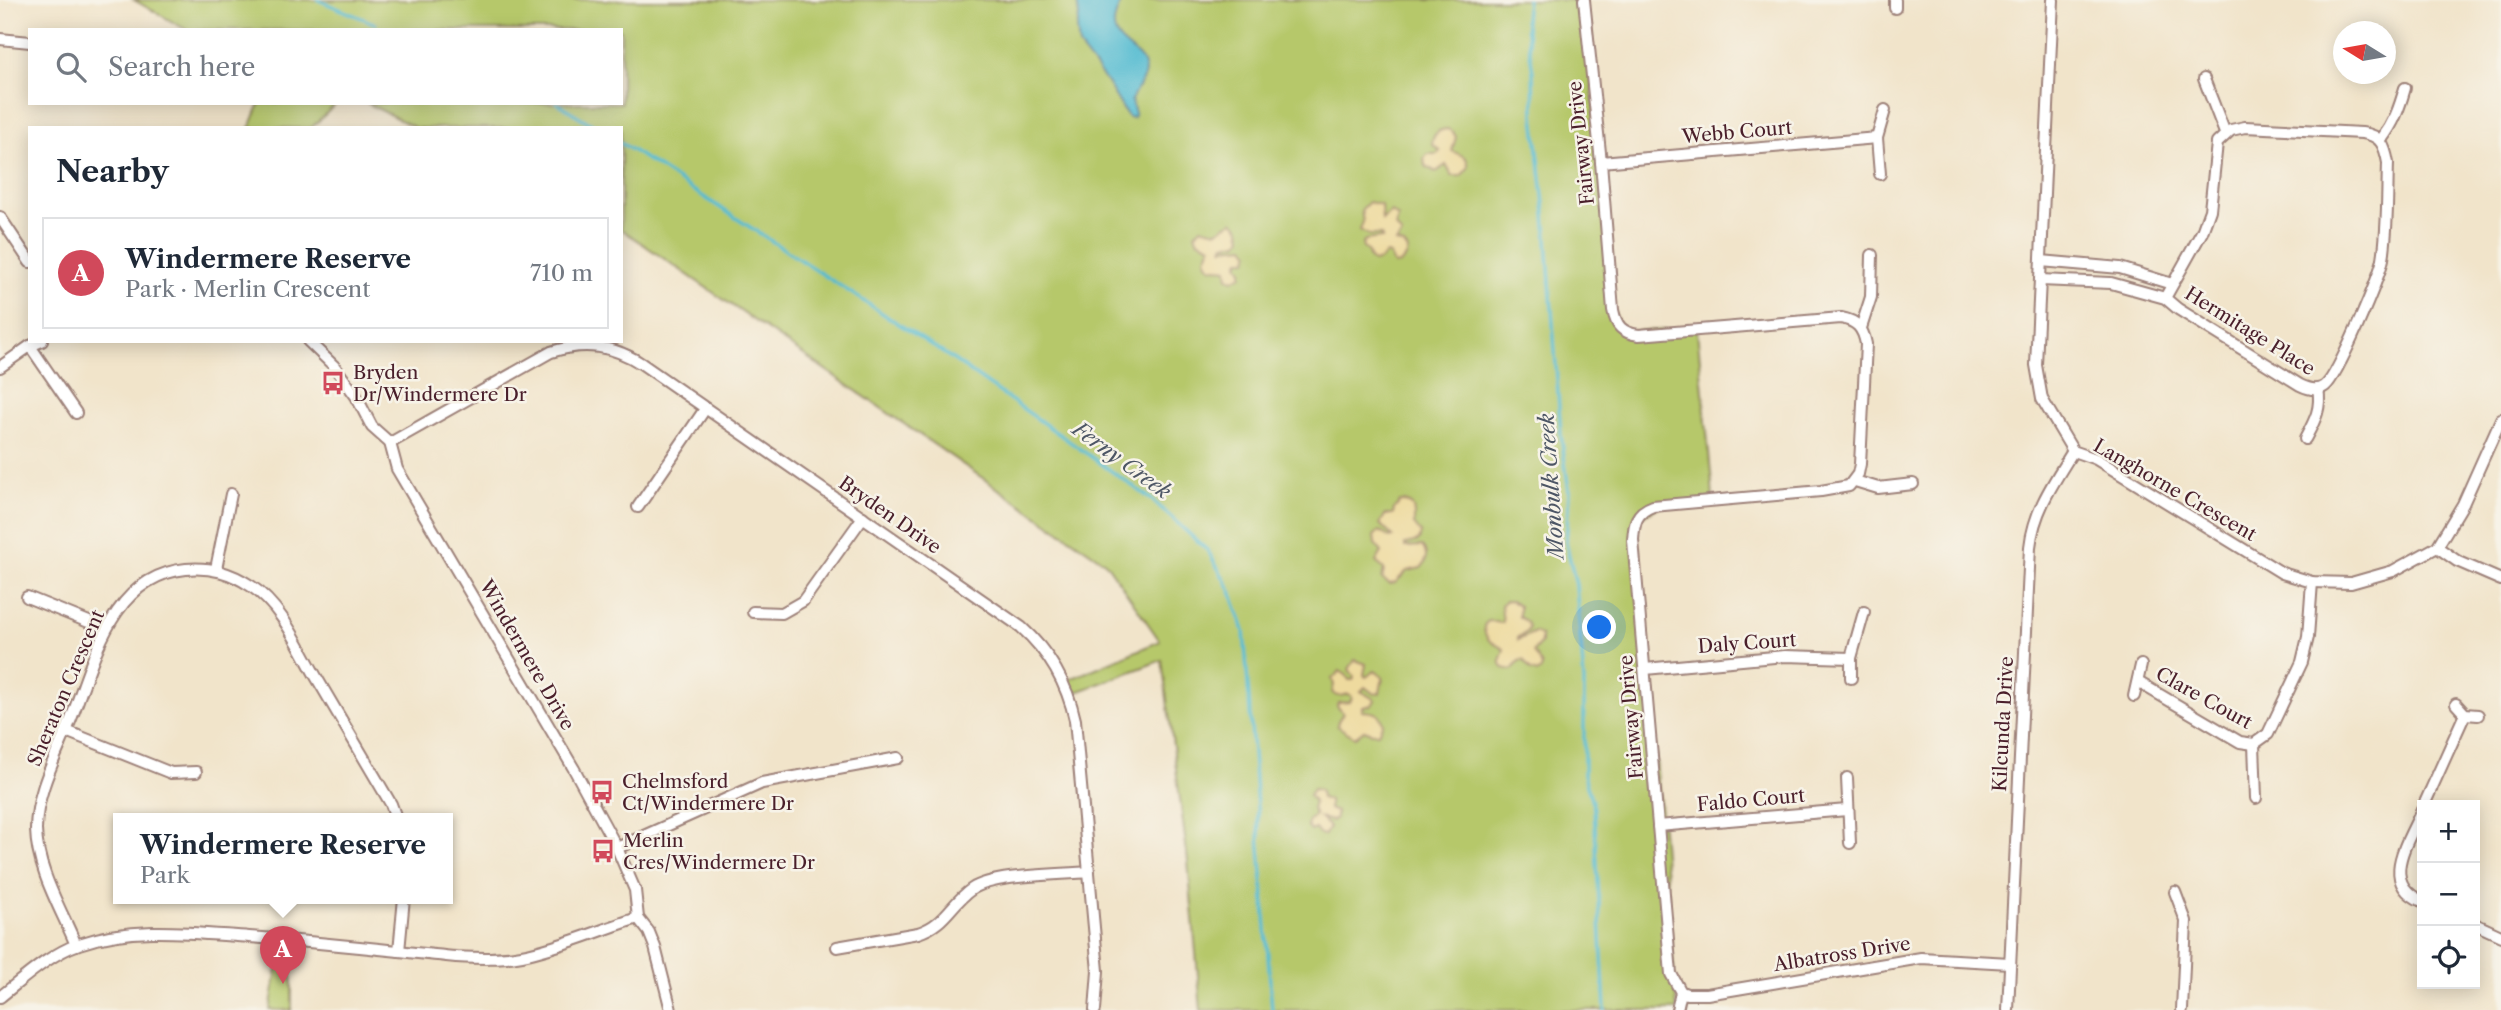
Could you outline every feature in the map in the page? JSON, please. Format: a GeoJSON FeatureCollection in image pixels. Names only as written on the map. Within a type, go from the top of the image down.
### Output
{"type":"FeatureCollection","features":[{"type":"Feature","properties":{"kind":"street","name":"Fairway Drive"},"geometry":{"type":"LineString","coordinates":[[1584,0],[1613,310],[1622,331],[1639,335],[1841,318],[1861,328]]}},
{"type":"Feature","properties":{"kind":"street","name":"Langhorne Crescent"},"geometry":{"type":"LineString","coordinates":[[2053,0],[2035,355],[2039,387],[2047,409],[2073,451],[2096,459],[2268,565],[2312,582],[2337,583],[2368,579],[2393,571],[2437,547]]}},
{"type":"Feature","properties":{"kind":"street"},"geometry":{"type":"LineString","coordinates":[[0,39],[28,42]]}},
{"type":"Feature","properties":{"kind":"street"},"geometry":{"type":"LineString","coordinates":[[2204,79],[2225,133],[2245,127],[2368,134],[2381,140],[2398,113],[2404,88]]}},
{"type":"Feature","properties":{"kind":"street"},"geometry":{"type":"LineString","coordinates":[[1880,174],[1877,138],[1885,110]]}},
{"type":"Feature","properties":{"kind":"street","name":"Hermitage Place"},"geometry":{"type":"LineString","coordinates":[[2165,298],[2206,221],[2213,200],[2217,143],[2225,133]]}},
{"type":"Feature","properties":{"kind":"street","name":"Webb Court"},"geometry":{"type":"LineString","coordinates":[[1601,162],[1877,138]]}},
{"type":"Feature","properties":{"kind":"street","name":"Hermitage Place"},"geometry":{"type":"LineString","coordinates":[[2040,280],[2105,282],[2165,298],[2178,309],[2300,385],[2311,390],[2318,389],[2331,379],[2336,370],[2382,264],[2388,163],[2381,140]]}},
{"type":"Feature","properties":{"kind":"street"},"geometry":{"type":"LineString","coordinates":[[0,216],[28,259]]}},
{"type":"Feature","properties":{"kind":"street"},"geometry":{"type":"LineString","coordinates":[[1854,481],[1860,464],[1866,344],[1861,328],[1871,297],[1872,255]]}},
{"type":"Feature","properties":{"kind":"street","name":"Hermitage Place"},"geometry":{"type":"LineString","coordinates":[[2041,261],[2120,268],[2172,284]]}},
{"type":"Feature","properties":{"kind":"street","name":"Windermere Drive"},"geometry":{"type":"LineString","coordinates":[[310,343],[334,366],[356,396],[372,427],[390,443],[397,469],[574,769],[617,848],[635,890],[638,918],[649,932],[655,947],[671,1010]]}},
{"type":"Feature","properties":{"kind":"street"},"geometry":{"type":"LineString","coordinates":[[0,367],[32,344],[76,413]]}},
{"type":"Feature","properties":{"kind":"street","name":"Bryden Drive"},"geometry":{"type":"LineString","coordinates":[[390,443],[540,357],[574,346],[596,346],[618,351],[642,364],[1021,627],[1053,663],[1066,688],[1075,720],[1098,971],[1095,1010]]}},
{"type":"Feature","properties":{"kind":"street","name":"Hermitage Place"},"geometry":{"type":"LineString","coordinates":[[2305,439],[2318,416],[2318,389]]}},
{"type":"Feature","properties":{"kind":"street"},"geometry":{"type":"LineString","coordinates":[[638,508],[705,409]]}},
{"type":"Feature","properties":{"kind":"street"},"geometry":{"type":"LineString","coordinates":[[2501,419],[2463,504],[2437,547],[2457,561],[2501,580]]}},
{"type":"Feature","properties":{"kind":"street","name":"Kilcunda Drive"},"geometry":{"type":"LineString","coordinates":[[2008,1010],[2031,532],[2039,509],[2073,451]]}},
{"type":"Feature","properties":{"kind":"street","name":"Fairway Drive"},"geometry":{"type":"LineString","coordinates":[[1681,992],[1671,974],[1633,540],[1635,522],[1639,514],[1653,506],[1841,489],[1854,481],[1878,488],[1913,484]]}},
{"type":"Feature","properties":{"kind":"street"},"geometry":{"type":"LineString","coordinates":[[216,569],[231,494]]}},
{"type":"Feature","properties":{"kind":"street"},"geometry":{"type":"LineString","coordinates":[[752,612],[782,614],[803,601],[863,517]]}},
{"type":"Feature","properties":{"kind":"street","name":"Sheraton Crescent"},"geometry":{"type":"LineString","coordinates":[[76,945],[43,869],[36,832],[42,792],[106,629],[134,590],[149,580],[177,570],[216,569],[253,587],[278,613],[394,813]]}},
{"type":"Feature","properties":{"kind":"street","name":"Clare Court"},"geometry":{"type":"LineString","coordinates":[[2138,682],[2240,742],[2254,744],[2261,740],[2273,726],[2305,653],[2312,582]]}},
{"type":"Feature","properties":{"kind":"street"},"geometry":{"type":"LineString","coordinates":[[27,597],[106,629]]}},
{"type":"Feature","properties":{"kind":"street"},"geometry":{"type":"LineString","coordinates":[[1851,678],[1851,658],[1864,612]]}},
{"type":"Feature","properties":{"kind":"street","name":"Daly Court"},"geometry":{"type":"LineString","coordinates":[[1645,668],[1785,656],[1851,658]]}},
{"type":"Feature","properties":{"kind":"street","name":"Clare Court"},"geometry":{"type":"LineString","coordinates":[[2134,696],[2141,665]]}},
{"type":"Feature","properties":{"kind":"street"},"geometry":{"type":"LineString","coordinates":[[2456,704],[2465,715]]}},
{"type":"Feature","properties":{"kind":"street"},"geometry":{"type":"LineString","coordinates":[[2465,715],[2479,715]]}},
{"type":"Feature","properties":{"kind":"street"},"geometry":{"type":"LineString","coordinates":[[2426,800],[2465,715]]}},
{"type":"Feature","properties":{"kind":"street"},"geometry":{"type":"LineString","coordinates":[[66,731],[171,773],[196,772]]}},
{"type":"Feature","properties":{"kind":"street","name":"Clare Court"},"geometry":{"type":"LineString","coordinates":[[2254,744],[2256,798]]}},
{"type":"Feature","properties":{"kind":"street"},"geometry":{"type":"LineString","coordinates":[[617,848],[762,783],[898,758]]}},
{"type":"Feature","properties":{"kind":"street"},"geometry":{"type":"LineString","coordinates":[[1847,778],[1850,843]]}},
{"type":"Feature","properties":{"kind":"street","name":"Faldo Court"},"geometry":{"type":"LineString","coordinates":[[1658,826],[1847,810]]}},
{"type":"Feature","properties":{"kind":"street"},"geometry":{"type":"LineString","coordinates":[[2417,821],[2401,858],[2399,874],[2401,884],[2417,897]]}},
{"type":"Feature","properties":{"kind":"street"},"geometry":{"type":"LineString","coordinates":[[837,947],[929,929],[947,917],[971,890],[981,884],[1089,872]]}},
{"type":"Feature","properties":{"kind":"street"},"geometry":{"type":"LineString","coordinates":[[2175,892],[2186,921],[2182,1010]]}},
{"type":"Feature","properties":{"kind":"street"},"geometry":{"type":"LineString","coordinates":[[399,951],[403,904]]}},
{"type":"Feature","properties":{"kind":"street"},"geometry":{"type":"LineString","coordinates":[[0,998],[37,968],[76,945],[126,933],[164,932],[282,940],[456,957],[519,956],[546,950],[638,918]]}},
{"type":"Feature","properties":{"kind":"street"},"geometry":{"type":"LineString","coordinates":[[2477,926],[2501,936]]}},
{"type":"Feature","properties":{"kind":"street","name":"Albatross Drive"},"geometry":{"type":"LineString","coordinates":[[1681,992],[1707,994],[1921,958],[2010,963]]}},
{"type":"Feature","properties":{"kind":"street"},"geometry":{"type":"LineString","coordinates":[[1677,1010],[1681,992]]}},
{"type":"Feature","properties":{"kind":"green space"},"geometry":{"type":"Polygon","coordinates":[[[134,0],[1584,0],[1613,310],[1622,331],[1697,330],[1712,484],[1713,501],[1662,505],[1636,519],[1677,1010],[1201,1010],[1188,861],[1162,660],[1069,695],[1063,682],[1160,641],[1106,563],[623,230],[623,126],[412,126],[371,105],[623,105],[623,28],[183,28],[134,0]]]}},
{"type":"Feature","properties":{"kind":"green space"},"geometry":{"type":"Polygon","coordinates":[[[259,105],[335,105],[313,126],[251,126],[259,105]]]}},
{"type":"Feature","properties":{"kind":"green space"},"geometry":{"type":"Polygon","coordinates":[[[282,940],[292,941],[292,1010],[270,1010],[282,940]]]}},
{"type":"Feature","properties":{"kind":"sand"},"geometry":{"type":"Polygon","coordinates":[[[1448,129],[1456,137],[1452,151],[1464,156],[1467,161],[1468,168],[1461,176],[1452,176],[1446,165],[1436,172],[1425,166],[1424,159],[1427,154],[1437,154],[1440,151],[1432,144],[1435,135],[1448,129]]]}},
{"type":"Feature","properties":{"kind":"sand"},"geometry":{"type":"Polygon","coordinates":[[[1369,202],[1381,205],[1382,220],[1391,212],[1398,217],[1396,227],[1402,235],[1396,243],[1404,245],[1408,250],[1407,256],[1400,264],[1394,265],[1390,255],[1386,254],[1379,261],[1373,262],[1363,248],[1365,240],[1382,238],[1381,235],[1369,235],[1360,230],[1363,222],[1361,210],[1369,202]]]}},
{"type":"Feature","properties":{"kind":"sand"},"geometry":{"type":"Polygon","coordinates":[[[1233,221],[1239,226],[1242,237],[1239,242],[1225,244],[1223,248],[1245,246],[1250,253],[1247,260],[1240,260],[1238,264],[1242,275],[1233,280],[1228,278],[1227,269],[1209,266],[1206,258],[1211,246],[1198,240],[1195,234],[1201,227],[1217,231],[1233,221]]]}},
{"type":"Feature","properties":{"kind":"sand"},"geometry":{"type":"Polygon","coordinates":[[[1400,502],[1411,505],[1414,524],[1421,533],[1419,541],[1405,544],[1405,547],[1422,546],[1426,557],[1421,568],[1407,571],[1395,583],[1390,584],[1382,579],[1384,569],[1376,562],[1382,552],[1375,544],[1374,536],[1379,531],[1390,538],[1393,537],[1380,524],[1385,515],[1393,515],[1400,502]]]}},
{"type":"Feature","properties":{"kind":"sand"},"geometry":{"type":"Polygon","coordinates":[[[1505,601],[1519,606],[1519,617],[1526,621],[1529,627],[1518,640],[1535,632],[1541,636],[1541,643],[1533,652],[1542,666],[1537,673],[1531,671],[1523,660],[1512,670],[1503,668],[1500,661],[1504,649],[1490,641],[1486,635],[1486,623],[1503,623],[1501,605],[1505,601]]]}},
{"type":"Feature","properties":{"kind":"sand"},"geometry":{"type":"Polygon","coordinates":[[[1355,660],[1366,664],[1366,677],[1375,671],[1383,677],[1380,693],[1374,694],[1365,687],[1361,691],[1375,700],[1372,705],[1363,707],[1362,711],[1377,714],[1383,723],[1378,733],[1364,730],[1355,737],[1337,726],[1343,713],[1337,706],[1338,703],[1350,702],[1352,697],[1349,694],[1334,694],[1332,679],[1340,671],[1349,680],[1353,680],[1349,669],[1355,660]]]}},
{"type":"Feature","properties":{"kind":"sand"},"geometry":{"type":"Polygon","coordinates":[[[1313,789],[1320,790],[1321,798],[1329,800],[1329,809],[1336,812],[1336,818],[1331,821],[1320,818],[1329,827],[1325,835],[1319,834],[1315,829],[1311,831],[1307,826],[1315,815],[1312,809],[1314,802],[1309,795],[1313,789]]]}},
{"type":"Feature","properties":{"kind":"water"},"geometry":{"type":"Polygon","coordinates":[[[1077,0],[1121,0],[1114,20],[1116,34],[1138,56],[1145,68],[1143,79],[1131,100],[1135,113],[1133,118],[1128,117],[1106,81],[1079,46],[1077,0]]]}},
{"type":"Feature","properties":{"kind":"waterway","name":"Ferny Creek"},"geometry":{"type":"LineString","coordinates":[[318,0],[376,24]]}},
{"type":"Feature","properties":{"kind":"waterway","name":"Monbulk Creek"},"geometry":{"type":"LineString","coordinates":[[1527,0],[1525,19],[1533,72],[1534,116],[1545,213],[1561,435],[1569,492],[1566,543],[1576,585],[1584,681],[1584,775],[1594,809],[1605,1010]]}},
{"type":"Feature","properties":{"kind":"waterway","name":"Ferny Creek"},"geometry":{"type":"LineString","coordinates":[[560,105],[595,126]]}},
{"type":"Feature","properties":{"kind":"waterway","name":"Ferny Creek"},"geometry":{"type":"LineString","coordinates":[[623,144],[951,358],[1151,499],[1208,551],[1231,591],[1244,631],[1272,1010]]}},
{"type":"Feature","properties":{"kind":"place","name":"Bryden Dr/Windermere Dr"},"geometry":{"type":"Point","coordinates":[333,383]}},
{"type":"Feature","properties":{"kind":"place","name":"Chelmsford Ct/Windermere Dr"},"geometry":{"type":"Point","coordinates":[602,792]}},
{"type":"Feature","properties":{"kind":"place","name":"Merlin Cres/Windermere Dr"},"geometry":{"type":"Point","coordinates":[603,851]}},
{"type":"Feature","properties":{"kind":"place","name":"Windermere Reserve"},"geometry":{"type":"Point","coordinates":[283,984]}}]}
